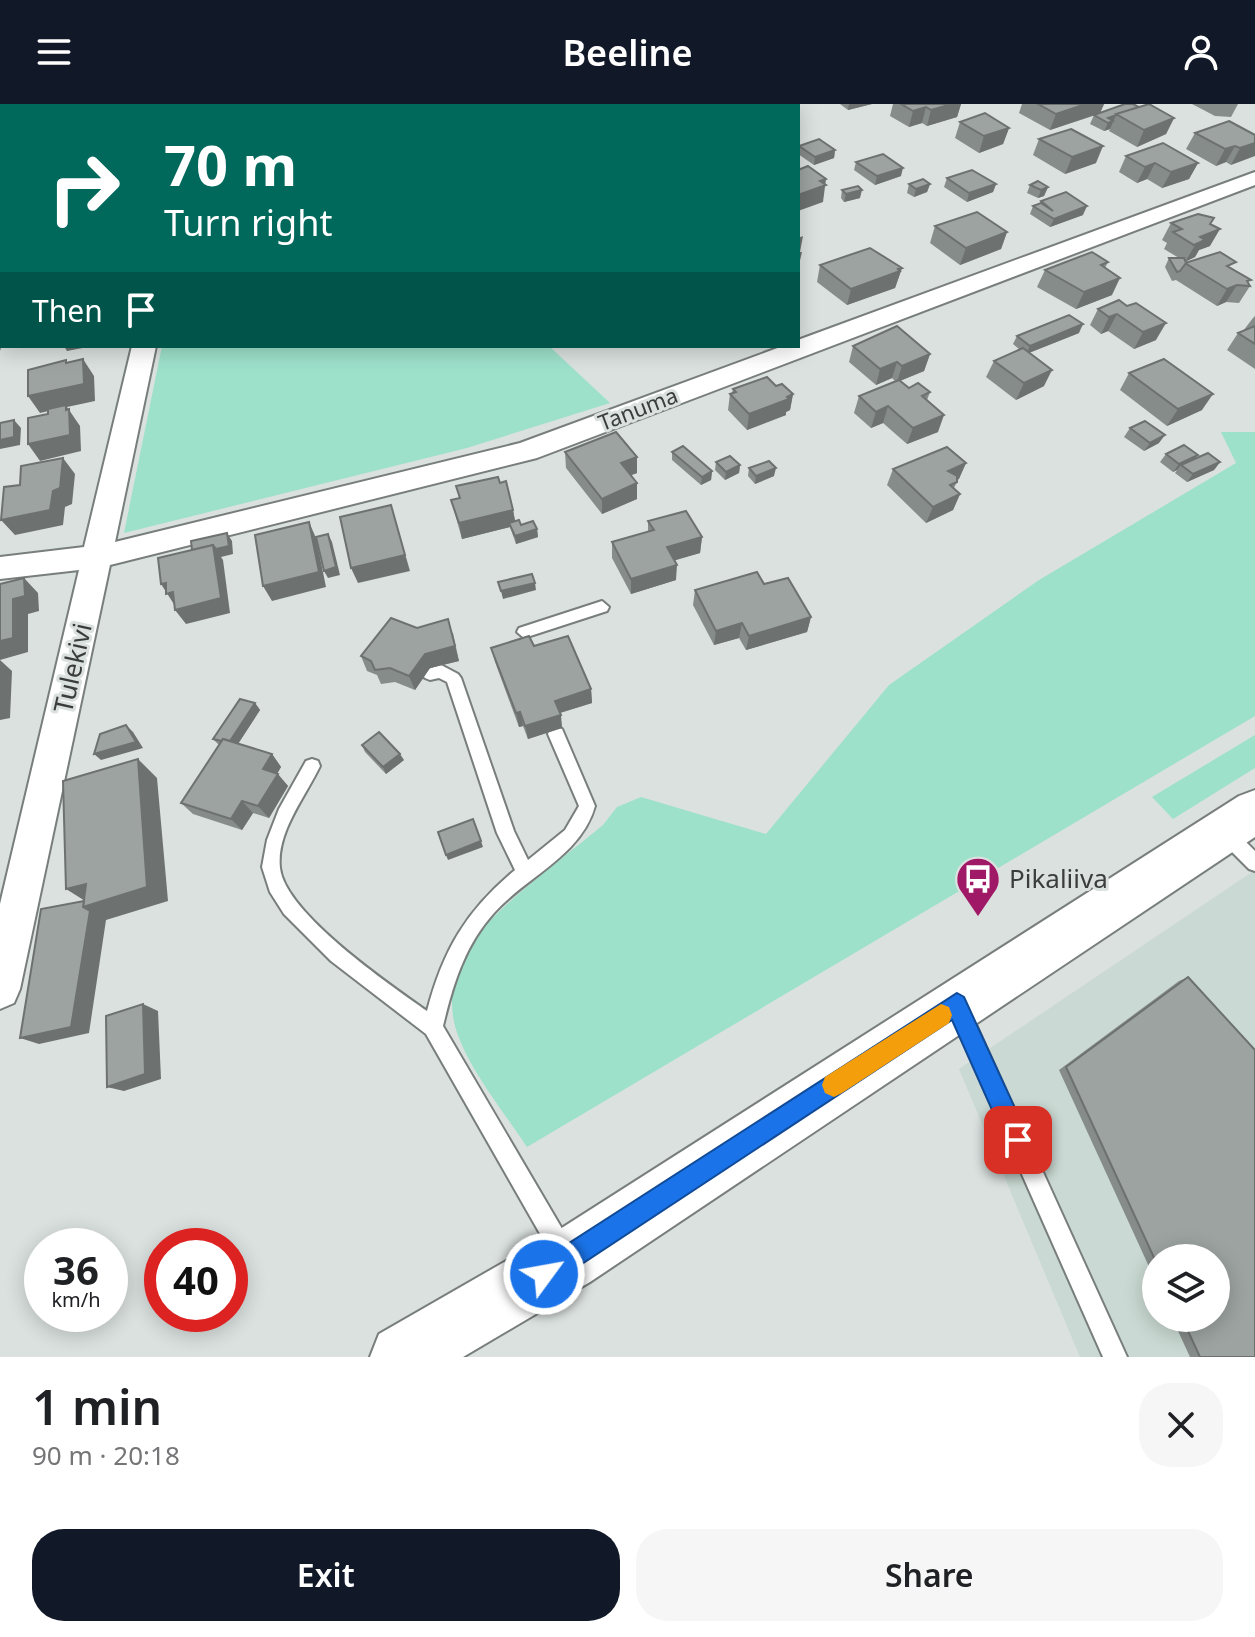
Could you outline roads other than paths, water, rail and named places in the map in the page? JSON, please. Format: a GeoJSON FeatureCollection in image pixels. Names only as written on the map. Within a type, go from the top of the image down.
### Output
{"type":"FeatureCollection","features":[{"type":"Feature","properties":{"kind":"street","name":"Tanuma"},"geometry":{"type":"LineString","coordinates":[[0,568],[98,557],[527,451],[1255,178]]}},
{"type":"Feature","properties":{"kind":"street","name":"Tulekivi"},"geometry":{"type":"LineString","coordinates":[[0,989],[144,348]]}},
{"type":"Feature","properties":{"kind":"street"},"geometry":{"type":"LineString","coordinates":[[417,1353],[568,1260],[957,1004],[1244,835]]}},
{"type":"Feature","properties":{"kind":"lane"},"geometry":{"type":"LineString","coordinates":[[524,632],[602,607]]}},
{"type":"Feature","properties":{"kind":"lane"},"geometry":{"type":"LineString","coordinates":[[430,674],[448,672],[453,678],[506,833],[525,872]]}},
{"type":"Feature","properties":{"kind":"lane"},"geometry":{"type":"LineString","coordinates":[[433,1027],[456,947],[479,916],[525,872],[561,845],[586,813],[587,806],[556,734]]}},
{"type":"Feature","properties":{"kind":"lane"},"geometry":{"type":"LineString","coordinates":[[312,766],[274,840],[271,871],[279,895],[318,936],[384,993],[433,1027],[568,1260]]}},
{"type":"Feature","properties":{"kind":"lane"},"geometry":{"type":"LineString","coordinates":[[957,1004],[1115,1357]]}},
{"type":"Feature","properties":{"kind":"place","name":"Pikaliiva"},"geometry":{"type":"Point","coordinates":[978,918]}}]}
